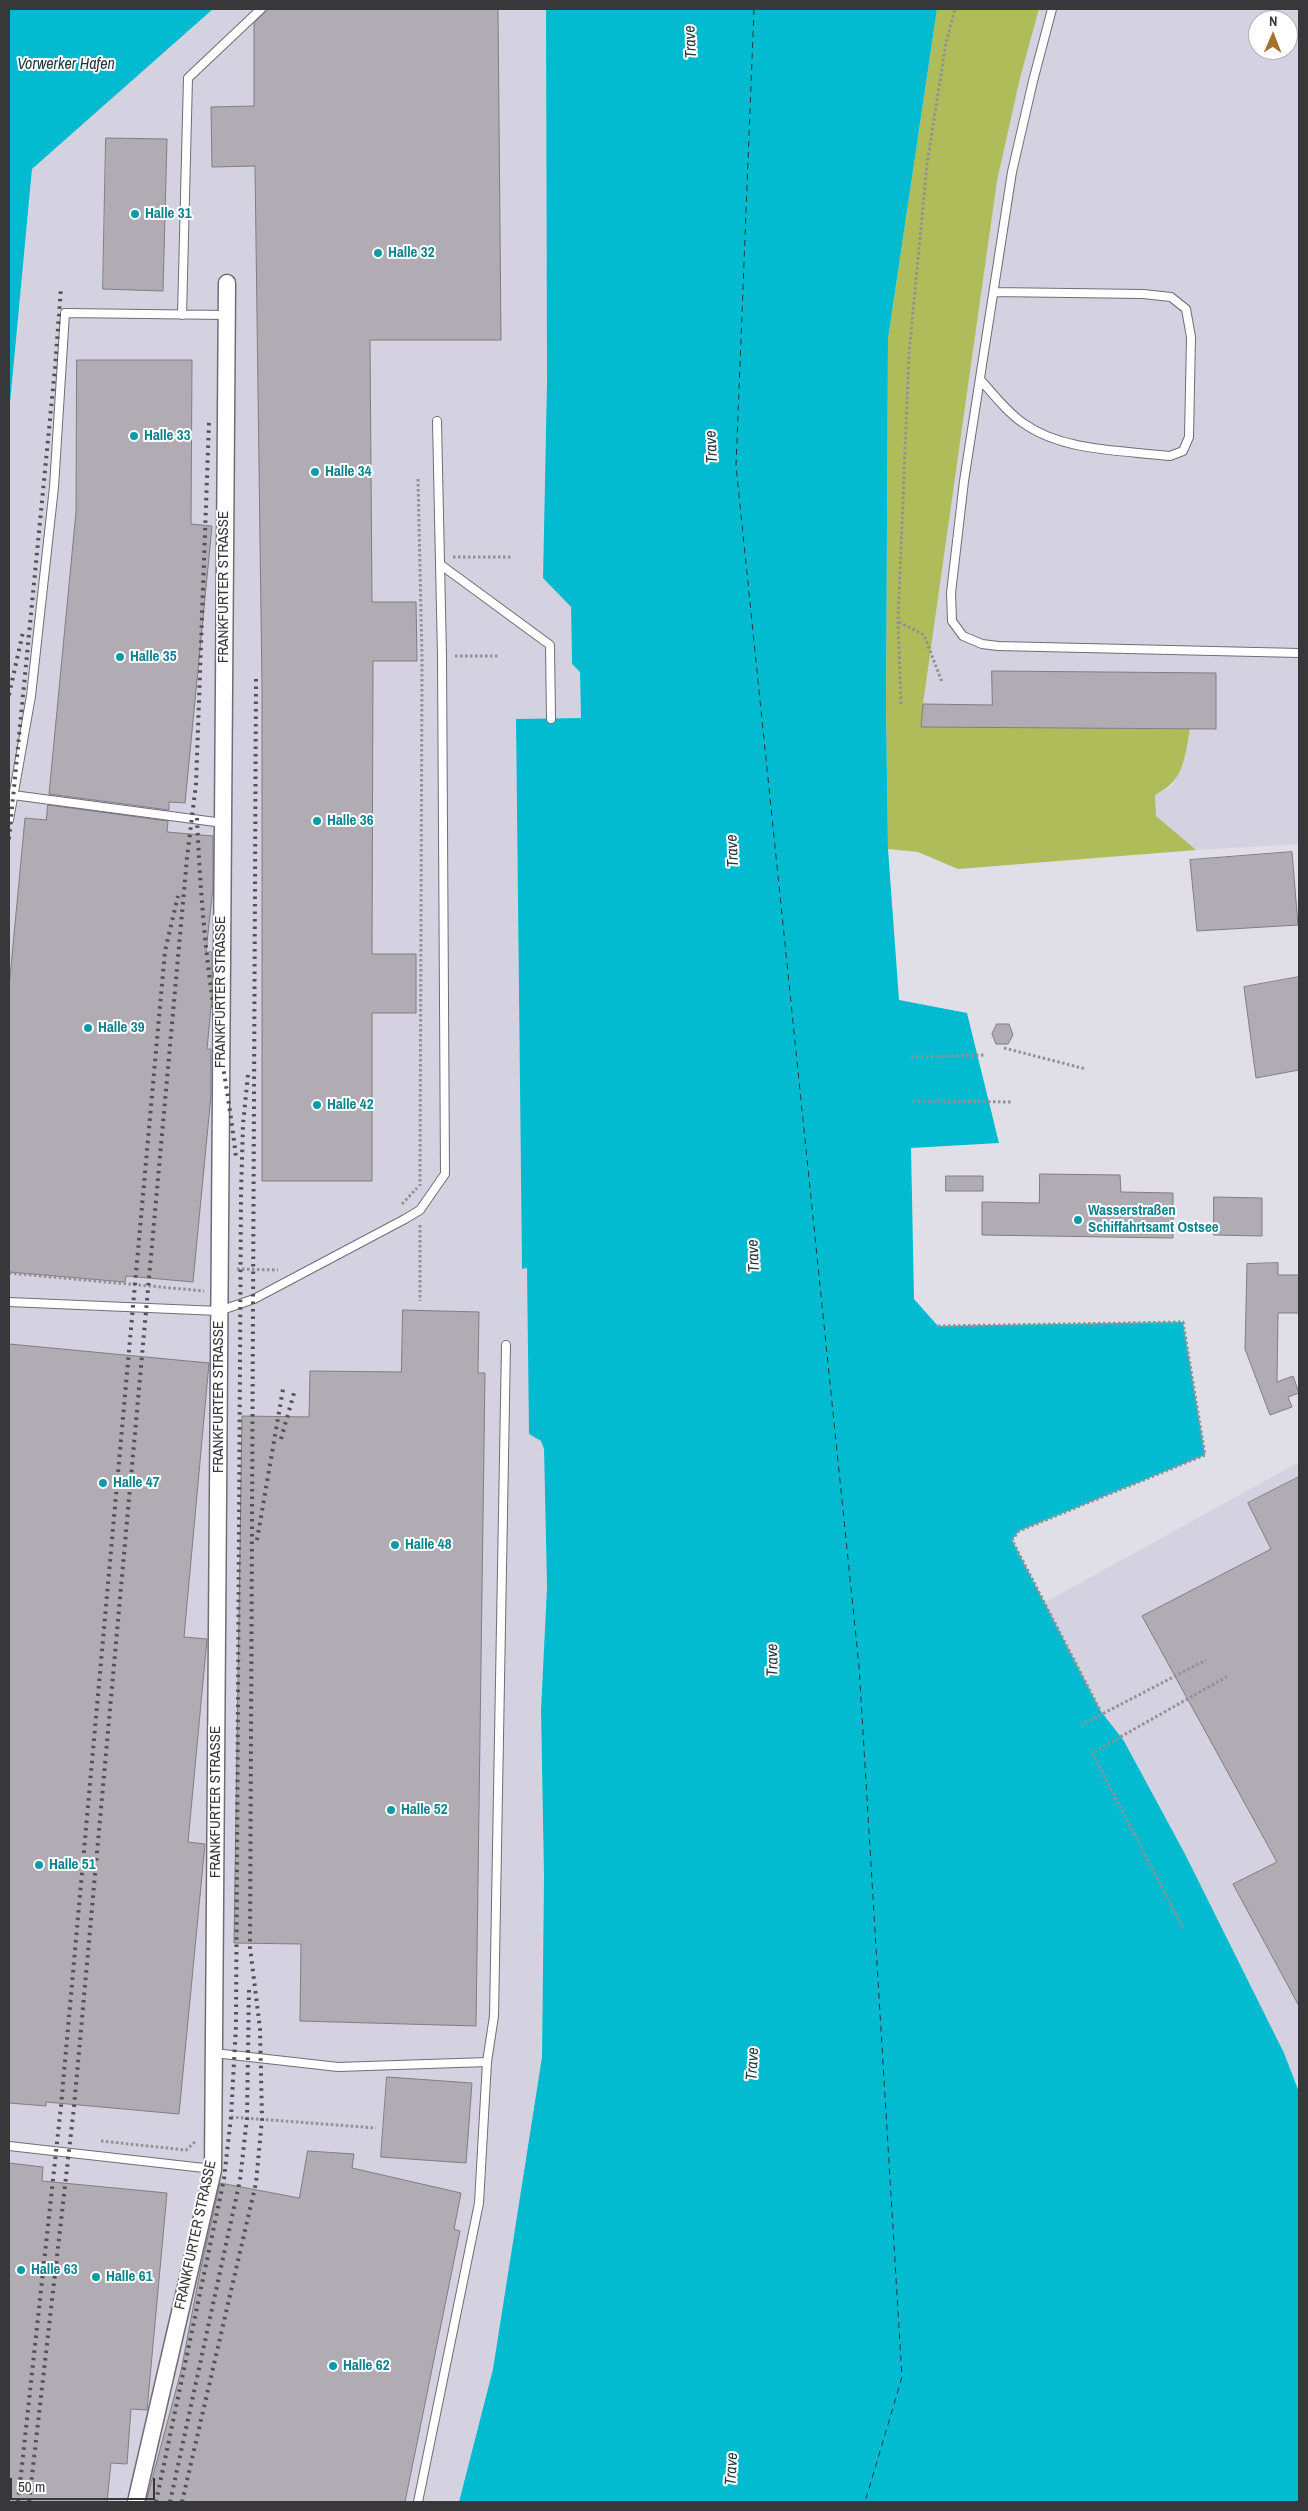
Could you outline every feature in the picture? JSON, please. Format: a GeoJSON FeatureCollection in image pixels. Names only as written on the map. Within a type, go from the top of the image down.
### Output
{"type":"FeatureCollection","features":[{"type":"Feature","properties":{"kind":"street","name":"FRANKFURTER STRASSE"},"geometry":{"type":"LineString","coordinates":[[136,2502],[213,2170],[226,282]]}},
{"type":"Feature","properties":{"kind":"lane"},"geometry":{"type":"LineString","coordinates":[[182,315],[188,78],[261,9]]}},
{"type":"Feature","properties":{"kind":"lane"},"geometry":{"type":"LineString","coordinates":[[1052,9],[1012,172],[964,481],[951,593],[952,621],[963,636],[982,644],[998,646],[1299,653]]}},
{"type":"Feature","properties":{"kind":"lane"},"geometry":{"type":"LineString","coordinates":[[980,379],[1021,422],[1041,434],[1065,443],[1170,456],[1183,451],[1189,437],[1191,337],[1186,309],[1172,298],[1143,294],[994,292]]}},
{"type":"Feature","properties":{"kind":"lane"},"geometry":{"type":"LineString","coordinates":[[9,820],[31,696],[53,496],[65,313],[226,315]]}},
{"type":"Feature","properties":{"kind":"lane"},"geometry":{"type":"LineString","coordinates":[[9,1302],[219,1311],[254,1299],[420,1210],[445,1174],[441,561],[437,421]]}},
{"type":"Feature","properties":{"kind":"lane"},"geometry":{"type":"LineString","coordinates":[[441,561],[550,645],[551,718]]}},
{"type":"Feature","properties":{"kind":"lane"},"geometry":{"type":"LineString","coordinates":[[13,795],[223,823]]}},
{"type":"Feature","properties":{"kind":"lane"},"geometry":{"type":"LineString","coordinates":[[418,2502],[480,2203],[487,2062],[494,2016],[506,1345]]}},
{"type":"Feature","properties":{"kind":"lane"},"geometry":{"type":"LineString","coordinates":[[214,2053],[338,2067],[487,2062]]}},
{"type":"Feature","properties":{"kind":"lane"},"geometry":{"type":"LineString","coordinates":[[9,2146],[213,2170]]}},
{"type":"Feature","properties":{"kind":"path"},"geometry":{"type":"LineString","coordinates":[[901,704],[898,621],[909,354],[926,164],[946,43],[955,9]]}},
{"type":"Feature","properties":{"kind":"path"},"geometry":{"type":"LineString","coordinates":[[418,480],[422,657],[420,1301]]}},
{"type":"Feature","properties":{"kind":"path"},"geometry":{"type":"LineString","coordinates":[[420,557],[441,561],[512,557]]}},
{"type":"Feature","properties":{"kind":"path"},"geometry":{"type":"LineString","coordinates":[[898,621],[924,635],[942,682]]}},
{"type":"Feature","properties":{"kind":"path"},"geometry":{"type":"LineString","coordinates":[[422,657],[499,656]]}},
{"type":"Feature","properties":{"kind":"path"},"geometry":{"type":"LineString","coordinates":[[1004,1048],[1086,1069]]}},
{"type":"Feature","properties":{"kind":"path"},"geometry":{"type":"LineString","coordinates":[[910,1057],[984,1055]]}},
{"type":"Feature","properties":{"kind":"path"},"geometry":{"type":"LineString","coordinates":[[913,1101],[1013,1102]]}},
{"type":"Feature","properties":{"kind":"path"},"geometry":{"type":"LineString","coordinates":[[400,1206],[420,1186]]}},
{"type":"Feature","properties":{"kind":"path"},"geometry":{"type":"LineString","coordinates":[[220,1270],[275,1271],[284,1267]]}},
{"type":"Feature","properties":{"kind":"path"},"geometry":{"type":"LineString","coordinates":[[9,1273],[212,1292]]}},
{"type":"Feature","properties":{"kind":"path"},"geometry":{"type":"LineString","coordinates":[[938,1326],[1183,1322],[1205,1455],[1019,1531],[1012,1540],[1100,1710]]}},
{"type":"Feature","properties":{"kind":"path"},"geometry":{"type":"LineString","coordinates":[[1081,1725],[1206,1660]]}},
{"type":"Feature","properties":{"kind":"path"},"geometry":{"type":"LineString","coordinates":[[1183,1928],[1092,1753],[1228,1676]]}},
{"type":"Feature","properties":{"kind":"path"},"geometry":{"type":"LineString","coordinates":[[214,2116],[376,2128]]}},
{"type":"Feature","properties":{"kind":"path"},"geometry":{"type":"LineString","coordinates":[[100,2141],[186,2150],[200,2137]]}},
{"type":"Feature","properties":{"kind":"shaded area"},"geometry":{"type":"Polygon","coordinates":[[[213,9],[546,9],[547,382],[543,578],[571,607],[572,664],[580,672],[581,718],[516,719],[522,1269],[527,1268],[536,1436],[541,1441],[544,1449],[547,1587],[541,1710],[544,1877],[542,2057],[493,2369],[459,2502],[9,2502],[9,414],[32,169],[213,9]]]}},
{"type":"Feature","properties":{"kind":"shaded area"},"geometry":{"type":"Polygon","coordinates":[[[1039,9],[1299,9],[1299,844],[1196,850],[1156,817],[1155,795],[1171,787],[1182,767],[1189,729],[921,727],[997,181],[1020,78],[1039,9]]]}},
{"type":"Feature","properties":{"kind":"shaded area"},"geometry":{"type":"Polygon","coordinates":[[[1299,1462],[1299,2092],[1284,2053],[1185,1854],[1124,1741],[1100,1710],[1044,1603],[1299,1462]]]}},
{"type":"Feature","properties":{"kind":"green space"},"geometry":{"type":"Polygon","coordinates":[[[937,9],[1039,9],[1020,78],[997,181],[921,726],[1190,729],[1182,768],[1172,783],[1155,795],[1156,816],[1196,850],[958,869],[918,852],[888,849],[886,709],[888,339],[937,9]]]}},
{"type":"Feature","properties":{"kind":"water","name":"Vorwerker Hafen"},"geometry":{"type":"Polygon","coordinates":[[[9,9],[213,9],[32,169],[9,414],[9,9]]]}},
{"type":"Feature","properties":{"kind":"water","name":"Trave"},"geometry":{"type":"Polygon","coordinates":[[[546,9],[937,9],[888,339],[886,709],[888,849],[899,1000],[967,1013],[999,1143],[911,1148],[914,1299],[938,1326],[1183,1322],[1205,1455],[1019,1531],[1012,1540],[1100,1710],[1124,1741],[1185,1854],[1284,2053],[1299,2092],[1299,2502],[459,2502],[493,2369],[542,2057],[544,1877],[541,1710],[547,1587],[544,1449],[541,1441],[529,1434],[527,1268],[522,1269],[516,719],[581,718],[580,672],[572,664],[571,607],[543,578],[547,382],[546,9]]]}},
{"type":"Feature","properties":{"kind":"building"},"geometry":{"type":"Polygon","coordinates":[[[269,9],[498,9],[501,340],[370,340],[372,602],[416,602],[417,661],[373,661],[372,954],[416,954],[416,1013],[372,1013],[372,1181],[262,1181],[262,688],[255,166],[212,167],[211,107],[254,106],[254,23],[269,9]]]}},
{"type":"Feature","properties":{"kind":"building","name":"Halle 31"},"geometry":{"type":"Polygon","coordinates":[[[106,138],[167,139],[163,291],[103,289],[106,138]]]}},
{"type":"Feature","properties":{"kind":"building"},"geometry":{"type":"Polygon","coordinates":[[[77,360],[192,360],[191,524],[212,526],[185,803],[169,802],[169,810],[49,794],[76,512],[77,360]]]}},
{"type":"Feature","properties":{"kind":"building"},"geometry":{"type":"Polygon","coordinates":[[[992,671],[1216,673],[1216,729],[921,727],[923,704],[992,705],[992,671]]]}},
{"type":"Feature","properties":{"kind":"building","name":"Halle 39"},"geometry":{"type":"Polygon","coordinates":[[[48,805],[168,821],[167,832],[213,836],[213,887],[206,952],[212,952],[212,997],[207,1049],[211,1049],[211,1095],[193,1282],[126,1276],[125,1282],[9,1272],[9,988],[25,818],[46,820],[48,805]]]}},
{"type":"Feature","properties":{"kind":"building"},"geometry":{"type":"Polygon","coordinates":[[[1292,852],[1298,925],[1197,931],[1190,860],[1292,852]]]}},
{"type":"Feature","properties":{"kind":"building"},"geometry":{"type":"Polygon","coordinates":[[[1299,977],[1299,1070],[1256,1078],[1244,987],[1299,977]]]}},
{"type":"Feature","properties":{"kind":"building"},"geometry":{"type":"Polygon","coordinates":[[[997,1024],[1009,1024],[1013,1035],[1008,1044],[996,1044],[992,1034],[997,1024]]]}},
{"type":"Feature","properties":{"kind":"building","name":"Wasserstraßen Schiffahrtsamt Ostsee"},"geometry":{"type":"Polygon","coordinates":[[[1040,1174],[1120,1175],[1121,1192],[1173,1193],[1173,1238],[982,1235],[982,1202],[1039,1203],[1040,1174]]]}},
{"type":"Feature","properties":{"kind":"building"},"geometry":{"type":"Polygon","coordinates":[[[946,1176],[983,1176],[983,1191],[946,1191],[946,1176]]]}},
{"type":"Feature","properties":{"kind":"building"},"geometry":{"type":"Polygon","coordinates":[[[1214,1197],[1262,1198],[1262,1236],[1214,1235],[1214,1197]]]}},
{"type":"Feature","properties":{"kind":"building"},"geometry":{"type":"Polygon","coordinates":[[[1278,1263],[1278,1275],[1299,1275],[1299,1313],[1278,1313],[1277,1382],[1293,1376],[1299,1393],[1288,1397],[1292,1407],[1270,1415],[1245,1349],[1247,1264],[1278,1263]]]}},
{"type":"Feature","properties":{"kind":"building"},"geometry":{"type":"Polygon","coordinates":[[[403,1310],[479,1312],[478,1373],[485,1373],[476,2026],[300,2021],[301,1944],[234,1943],[242,1416],[309,1417],[310,1371],[401,1372],[403,1310]]]}},
{"type":"Feature","properties":{"kind":"building"},"geometry":{"type":"Polygon","coordinates":[[[9,1344],[209,1363],[184,1637],[207,1639],[188,1842],[205,1844],[179,2114],[46,2102],[46,2106],[9,2103],[9,1344]]]}},
{"type":"Feature","properties":{"kind":"building"},"geometry":{"type":"Polygon","coordinates":[[[1299,1477],[1299,2006],[1233,1884],[1277,1862],[1142,1616],[1271,1549],[1248,1503],[1299,1477]]]}},
{"type":"Feature","properties":{"kind":"building"},"geometry":{"type":"Polygon","coordinates":[[[387,2077],[472,2083],[466,2163],[381,2157],[387,2077]]]}},
{"type":"Feature","properties":{"kind":"building","name":"Halle 62"},"geometry":{"type":"Polygon","coordinates":[[[308,2151],[354,2154],[352,2168],[461,2193],[454,2229],[460,2231],[405,2502],[146,2502],[181,2371],[200,2272],[220,2183],[299,2198],[308,2151]]]}},
{"type":"Feature","properties":{"kind":"building"},"geometry":{"type":"Polygon","coordinates":[[[9,2163],[43,2167],[42,2181],[167,2193],[147,2410],[131,2409],[127,2464],[111,2463],[107,2502],[9,2502],[9,2163]]]}},
{"type":"Feature","properties":{"kind":"ferry route"},"geometry":{"type":"LineString","coordinates":[[754,9],[736,466],[859,1666],[902,2377],[865,2502]]}},
{"type":"Feature","properties":{"kind":"railway"},"geometry":{"type":"LineString","coordinates":[[9,839],[55,368],[61,288]]}},
{"type":"Feature","properties":{"kind":"railway"},"geometry":{"type":"LineString","coordinates":[[29,2502],[74,2107],[187,858],[196,784],[209,422]]}},
{"type":"Feature","properties":{"kind":"railway"},"geometry":{"type":"LineString","coordinates":[[9,695],[23,632]]}},
{"type":"Feature","properties":{"kind":"railway"},"geometry":{"type":"LineString","coordinates":[[182,2502],[256,2183],[262,2119],[260,2029],[250,1947],[256,674]]}},
{"type":"Feature","properties":{"kind":"railway"},"geometry":{"type":"LineString","coordinates":[[197,818],[206,946],[236,1158]]}},
{"type":"Feature","properties":{"kind":"railway"},"geometry":{"type":"LineString","coordinates":[[18,2502],[61,2106],[165,951],[178,896]]}},
{"type":"Feature","properties":{"kind":"railway"},"geometry":{"type":"LineString","coordinates":[[156,2502],[224,2179],[231,2117],[236,2026],[241,1193],[243,1124],[248,1075]]}},
{"type":"Feature","properties":{"kind":"railway"},"geometry":{"type":"LineString","coordinates":[[257,1540],[283,1389]]}},
{"type":"Feature","properties":{"kind":"railway"},"geometry":{"type":"LineString","coordinates":[[281,1439],[294,1393]]}},
{"type":"Feature","properties":{"kind":"railway"},"geometry":{"type":"LineString","coordinates":[[170,2502],[240,2180],[247,2118],[249,1988]]}},
{"type":"Feature","properties":{"kind":"place","name":"Halle 31"},"geometry":{"type":"Point","coordinates":[135,214]}},
{"type":"Feature","properties":{"kind":"place","name":"Halle 32"},"geometry":{"type":"Point","coordinates":[378,253]}},
{"type":"Feature","properties":{"kind":"place","name":"Halle 33"},"geometry":{"type":"Point","coordinates":[134,436]}},
{"type":"Feature","properties":{"kind":"place","name":"Halle 34"},"geometry":{"type":"Point","coordinates":[315,472]}},
{"type":"Feature","properties":{"kind":"place","name":"Halle 35"},"geometry":{"type":"Point","coordinates":[120,657]}},
{"type":"Feature","properties":{"kind":"place","name":"Halle 36"},"geometry":{"type":"Point","coordinates":[317,821]}},
{"type":"Feature","properties":{"kind":"place","name":"Halle 39"},"geometry":{"type":"Point","coordinates":[88,1028]}},
{"type":"Feature","properties":{"kind":"place","name":"Halle 42"},"geometry":{"type":"Point","coordinates":[317,1105]}},
{"type":"Feature","properties":{"kind":"place","name":"Wasserstraßen Schiffahrtsamt Ostsee"},"geometry":{"type":"Point","coordinates":[1078,1220]}},
{"type":"Feature","properties":{"kind":"place","name":"Halle 47"},"geometry":{"type":"Point","coordinates":[103,1483]}},
{"type":"Feature","properties":{"kind":"place","name":"Halle 48"},"geometry":{"type":"Point","coordinates":[395,1545]}},
{"type":"Feature","properties":{"kind":"place","name":"Halle 52"},"geometry":{"type":"Point","coordinates":[391,1810]}},
{"type":"Feature","properties":{"kind":"place","name":"Halle 51"},"geometry":{"type":"Point","coordinates":[39,1865]}},
{"type":"Feature","properties":{"kind":"place","name":"Halle 63"},"geometry":{"type":"Point","coordinates":[21,2270]}},
{"type":"Feature","properties":{"kind":"place","name":"Halle 61"},"geometry":{"type":"Point","coordinates":[96,2277]}},
{"type":"Feature","properties":{"kind":"place","name":"Halle 62"},"geometry":{"type":"Point","coordinates":[333,2366]}}]}
